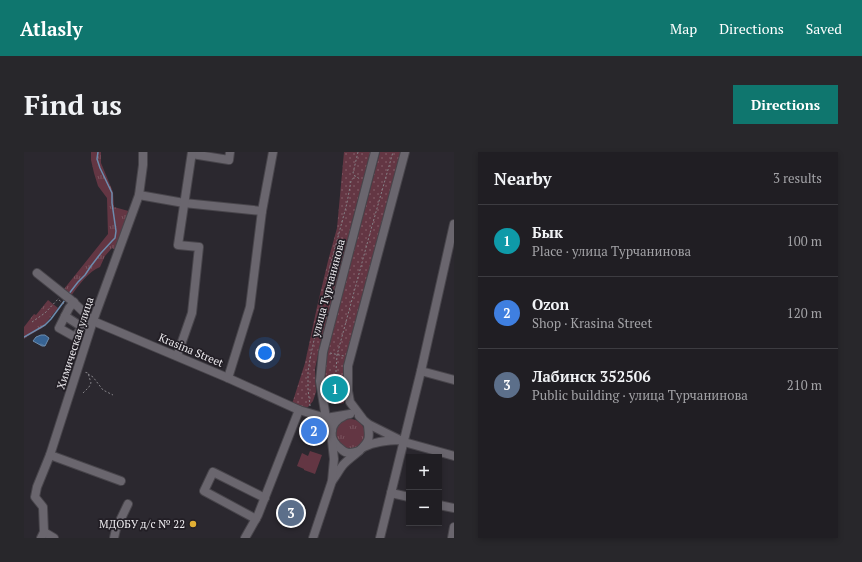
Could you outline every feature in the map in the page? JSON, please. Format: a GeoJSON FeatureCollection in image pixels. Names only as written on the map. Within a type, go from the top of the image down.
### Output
{"type":"FeatureCollection","features":[{"type":"Feature","properties":{"kind":"street","name":"Химическая улица"},"geometry":{"type":"LineString","coordinates":[[42,535],[43,507],[35,497],[37,487],[50,454],[93,321],[139,195],[143,166],[142,152]]}},
{"type":"Feature","properties":{"kind":"street"},"geometry":{"type":"LineString","coordinates":[[177,356],[192,313],[199,247],[178,244],[192,153],[229,160],[230,152]]}},
{"type":"Feature","properties":{"kind":"street"},"geometry":{"type":"LineString","coordinates":[[228,378],[250,307],[262,211],[273,152]]}},
{"type":"Feature","properties":{"kind":"street","name":"улица Турчанинова"},"geometry":{"type":"LineString","coordinates":[[313,538],[332,481],[334,459],[332,433],[326,418],[320,381],[323,352],[375,152]]}},
{"type":"Feature","properties":{"kind":"street"},"geometry":{"type":"LineString","coordinates":[[362,449],[368,440],[365,421],[350,402],[348,391],[348,366],[405,152]]}},
{"type":"Feature","properties":{"kind":"street"},"geometry":{"type":"LineString","coordinates":[[139,195],[184,203],[262,211]]}},
{"type":"Feature","properties":{"kind":"street"},"geometry":{"type":"LineString","coordinates":[[380,538],[402,441],[421,371],[454,224]]}},
{"type":"Feature","properties":{"kind":"street","name":"Krasina Street"},"geometry":{"type":"LineString","coordinates":[[37,273],[61,296],[93,321],[228,378],[299,410],[326,418],[350,414]]}},
{"type":"Feature","properties":{"kind":"street"},"geometry":{"type":"LineString","coordinates":[[71,303],[59,328],[75,336],[83,326],[88,325],[93,321]]}},
{"type":"Feature","properties":{"kind":"street"},"geometry":{"type":"LineString","coordinates":[[65,316],[82,327]]}},
{"type":"Feature","properties":{"kind":"street"},"geometry":{"type":"LineString","coordinates":[[421,371],[454,380]]}},
{"type":"Feature","properties":{"kind":"street"},"geometry":{"type":"LineString","coordinates":[[245,538],[256,519],[265,498],[299,410]]}},
{"type":"Feature","properties":{"kind":"street"},"geometry":{"type":"LineString","coordinates":[[402,441],[373,443],[350,453],[337,447],[332,433],[335,422],[339,418],[350,414],[357,415],[402,441],[454,456]]}},
{"type":"Feature","properties":{"kind":"street","name":"улица Турчанинова"},"geometry":{"type":"LineString","coordinates":[[332,481],[343,465],[362,449]]}},
{"type":"Feature","properties":{"kind":"street"},"geometry":{"type":"LineString","coordinates":[[50,454],[122,481]]}},
{"type":"Feature","properties":{"kind":"street"},"geometry":{"type":"LineString","coordinates":[[256,519],[204,491],[213,472],[265,498]]}},
{"type":"Feature","properties":{"kind":"street"},"geometry":{"type":"LineString","coordinates":[[391,493],[406,496]]}},
{"type":"Feature","properties":{"kind":"street"},"geometry":{"type":"LineString","coordinates":[[114,538],[116,529],[128,504]]}},
{"type":"Feature","properties":{"kind":"street"},"geometry":{"type":"LineString","coordinates":[[442,506],[454,508]]}},
{"type":"Feature","properties":{"kind":"street"},"geometry":{"type":"LineString","coordinates":[[452,538],[454,527]]}},
{"type":"Feature","properties":{"kind":"street"},"geometry":{"type":"LineString","coordinates":[[42,535],[54,538]]}},
{"type":"Feature","properties":{"kind":"path"},"geometry":{"type":"LineString","coordinates":[[358,152],[353,172],[358,179],[362,180]]}},
{"type":"Feature","properties":{"kind":"path"},"geometry":{"type":"LineString","coordinates":[[335,388],[338,355],[393,152]]}},
{"type":"Feature","properties":{"kind":"path"},"geometry":{"type":"LineString","coordinates":[[310,406],[308,371],[310,360],[330,267],[347,203],[351,181],[355,176]]}},
{"type":"Feature","properties":{"kind":"path"},"geometry":{"type":"LineString","coordinates":[[32,322],[45,313],[61,296],[71,303]]}},
{"type":"Feature","properties":{"kind":"path"},"geometry":{"type":"LineString","coordinates":[[323,352],[350,358]]}},
{"type":"Feature","properties":{"kind":"path"},"geometry":{"type":"LineString","coordinates":[[76,375],[82,372],[88,373],[103,390],[113,395]]}},
{"type":"Feature","properties":{"kind":"path"},"geometry":{"type":"LineString","coordinates":[[83,393],[91,383],[88,373]]}},
{"type":"Feature","properties":{"kind":"green space"},"geometry":{"type":"Polygon","coordinates":[[[91,152],[101,152],[101,163],[113,192],[114,207],[132,212],[117,251],[112,248],[105,256],[100,267],[88,275],[80,283],[71,296],[64,289],[108,234],[107,198],[98,186],[91,160],[91,152]]]}},
{"type":"Feature","properties":{"kind":"green space"},"geometry":{"type":"Polygon","coordinates":[[[344,152],[371,152],[321,340],[315,369],[316,392],[313,401],[308,407],[302,408],[292,404],[305,363],[317,307],[337,228],[344,152]]]}},
{"type":"Feature","properties":{"kind":"green space"},"geometry":{"type":"Polygon","coordinates":[[[380,152],[402,152],[346,357],[343,385],[344,403],[338,404],[327,396],[325,388],[325,368],[329,345],[380,152]]]}},
{"type":"Feature","properties":{"kind":"green space"},"geometry":{"type":"Polygon","coordinates":[[[48,300],[58,308],[42,328],[24,339],[24,327],[48,300]]]}},
{"type":"Feature","properties":{"kind":"green space"},"geometry":{"type":"Polygon","coordinates":[[[350,419],[356,420],[364,428],[364,440],[356,448],[350,449],[344,448],[336,440],[335,434],[336,428],[344,420],[350,419]]]}},
{"type":"Feature","properties":{"kind":"green space"},"geometry":{"type":"Polygon","coordinates":[[[310,451],[322,455],[315,474],[297,466],[302,453],[308,456],[310,451]]]}},
{"type":"Feature","properties":{"kind":"water"},"geometry":{"type":"Polygon","coordinates":[[[45,335],[49,338],[45,346],[33,341],[36,337],[45,335]]]}},
{"type":"Feature","properties":{"kind":"waterway"},"geometry":{"type":"LineString","coordinates":[[68,295],[101,253],[115,238],[116,231],[112,193],[100,168],[97,159],[98,152]]}},
{"type":"Feature","properties":{"kind":"waterway"},"geometry":{"type":"LineString","coordinates":[[24,337],[45,325],[65,300]]}},
{"type":"Feature","properties":{"kind":"place","name":"Бык"},"geometry":{"type":"Point","coordinates":[335,389]}},
{"type":"Feature","properties":{"kind":"place","name":"Ozon"},"geometry":{"type":"Point","coordinates":[314,431]}},
{"type":"Feature","properties":{"kind":"place","name":"Лабинск 352506"},"geometry":{"type":"Point","coordinates":[291,513]}},
{"type":"Feature","properties":{"kind":"place","name":"МДОБУ д/с № 22"},"geometry":{"type":"Point","coordinates":[193,524]}}]}
